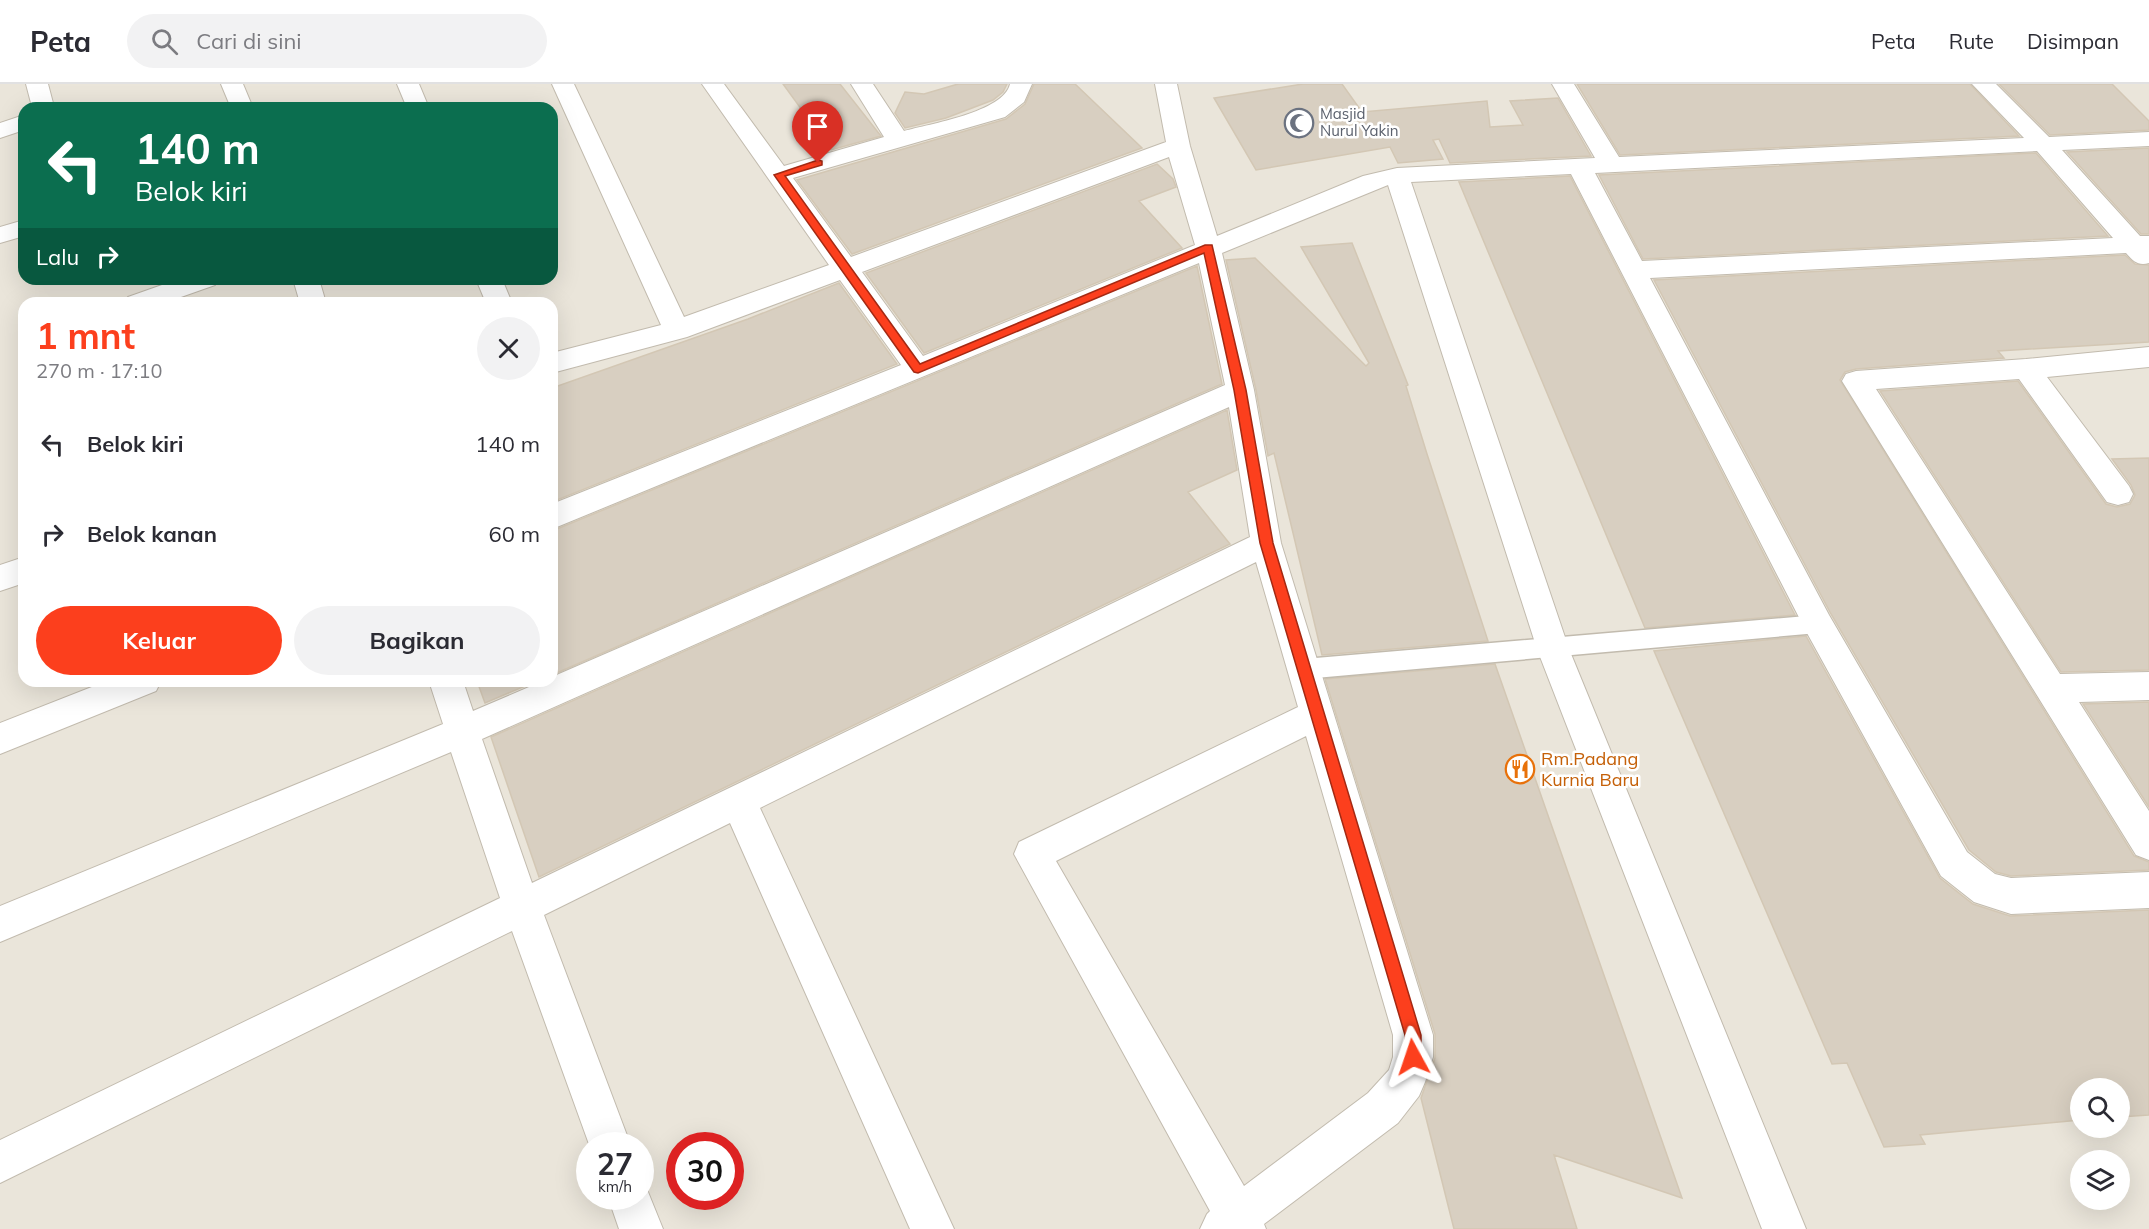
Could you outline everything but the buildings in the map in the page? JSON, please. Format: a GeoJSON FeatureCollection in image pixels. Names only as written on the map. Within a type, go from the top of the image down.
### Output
{"type":"FeatureCollection","features":[{"type":"Feature","properties":{"kind":"street"},"geometry":{"type":"LineString","coordinates":[[37,84],[42,102]]}},
{"type":"Feature","properties":{"kind":"street"},"geometry":{"type":"LineString","coordinates":[[232,84],[240,102]]}},
{"type":"Feature","properties":{"kind":"street"},"geometry":{"type":"LineString","coordinates":[[408,84],[416,102]]}},
{"type":"Feature","properties":{"kind":"street"},"geometry":{"type":"LineString","coordinates":[[563,84],[677,330]]}},
{"type":"Feature","properties":{"kind":"street"},"geometry":{"type":"LineString","coordinates":[[713,84],[918,369]]}},
{"type":"Feature","properties":{"kind":"street"},"geometry":{"type":"LineString","coordinates":[[861,84],[898,140]]}},
{"type":"Feature","properties":{"kind":"street"},"geometry":{"type":"LineString","coordinates":[[778,175],[997,112],[1013,101],[1021,91],[1022,84]]}},
{"type":"Feature","properties":{"kind":"street"},"geometry":{"type":"LineString","coordinates":[[1166,84],[1178,146],[1208,247],[1240,390],[1266,543],[1413,1035],[1413,1057],[1406,1082],[1383,1108],[1235,1225],[1032,854],[1317,714]]}},
{"type":"Feature","properties":{"kind":"street"},"geometry":{"type":"LineString","coordinates":[[1563,84],[1612,166]]}},
{"type":"Feature","properties":{"kind":"street"},"geometry":{"type":"LineString","coordinates":[[1983,84],[2144,251]]}},
{"type":"Feature","properties":{"kind":"street"},"geometry":{"type":"LineString","coordinates":[[0,131],[18,124]]}},
{"type":"Feature","properties":{"kind":"street"},"geometry":{"type":"LineString","coordinates":[[558,515],[918,369],[1350,188],[1397,175],[2149,139]]}},
{"type":"Feature","properties":{"kind":"street"},"geometry":{"type":"LineString","coordinates":[[558,361],[677,330],[1178,146]]}},
{"type":"Feature","properties":{"kind":"street"},"geometry":{"type":"LineString","coordinates":[[1579,166],[1818,624],[1954,864],[1987,890],[2011,896],[2149,890]]}},
{"type":"Feature","properties":{"kind":"street"},"geometry":{"type":"LineString","coordinates":[[1397,175],[1553,649],[1784,1229]]}},
{"type":"Feature","properties":{"kind":"street"},"geometry":{"type":"LineString","coordinates":[[0,235],[18,230]]}},
{"type":"Feature","properties":{"kind":"street"},"geometry":{"type":"LineString","coordinates":[[1635,270],[2144,251]]}},
{"type":"Feature","properties":{"kind":"street"},"geometry":{"type":"LineString","coordinates":[[154,297],[189,285]]}},
{"type":"Feature","properties":{"kind":"street"},"geometry":{"type":"LineString","coordinates":[[2149,357],[2026,369],[1856,381],[2149,843]]}},
{"type":"Feature","properties":{"kind":"street"},"geometry":{"type":"LineString","coordinates":[[2026,369],[2118,494]]}},
{"type":"Feature","properties":{"kind":"street"},"geometry":{"type":"LineString","coordinates":[[0,924],[462,732],[1240,390]]}},
{"type":"Feature","properties":{"kind":"street"},"geometry":{"type":"LineString","coordinates":[[0,1162],[1266,543]]}},
{"type":"Feature","properties":{"kind":"street"},"geometry":{"type":"LineString","coordinates":[[0,578],[18,572]]}},
{"type":"Feature","properties":{"kind":"street"},"geometry":{"type":"LineString","coordinates":[[2051,690],[2149,686]]}},
{"type":"Feature","properties":{"kind":"street"},"geometry":{"type":"LineString","coordinates":[[0,739],[129,687]]}},
{"type":"Feature","properties":{"kind":"street"},"geometry":{"type":"LineString","coordinates":[[449,687],[462,732],[523,906],[605,1132]]}},
{"type":"Feature","properties":{"kind":"street"},"geometry":{"type":"LineString","coordinates":[[738,800],[932,1229]]}},
{"type":"Feature","properties":{"kind":"street"},"geometry":{"type":"LineString","coordinates":[[634,1210],[641,1229]]}},
{"type":"Feature","properties":{"kind":"lane"},"geometry":{"type":"LineString","coordinates":[[1304,669],[1818,624]]}},
{"type":"Feature","properties":{"kind":"shaded area"},"geometry":{"type":"Polygon","coordinates":[[[0,84],[2149,84],[2149,1229],[0,1229],[0,84]]]}},
{"type":"Feature","properties":{"kind":"place","name":"Masjid Nurul Yakin"},"geometry":{"type":"Point","coordinates":[1299,123]}},
{"type":"Feature","properties":{"kind":"place","name":"Rm.Padang Kurnia Baru"},"geometry":{"type":"Point","coordinates":[1520,769]}},
{"type":"Feature","properties":{"kind":"route"},"geometry":{"type":"LineString","coordinates":[[818,163],[778,175],[918,369],[1208,247],[1240,390],[1266,543],[1413,1035],[1413,1057]]}}]}
